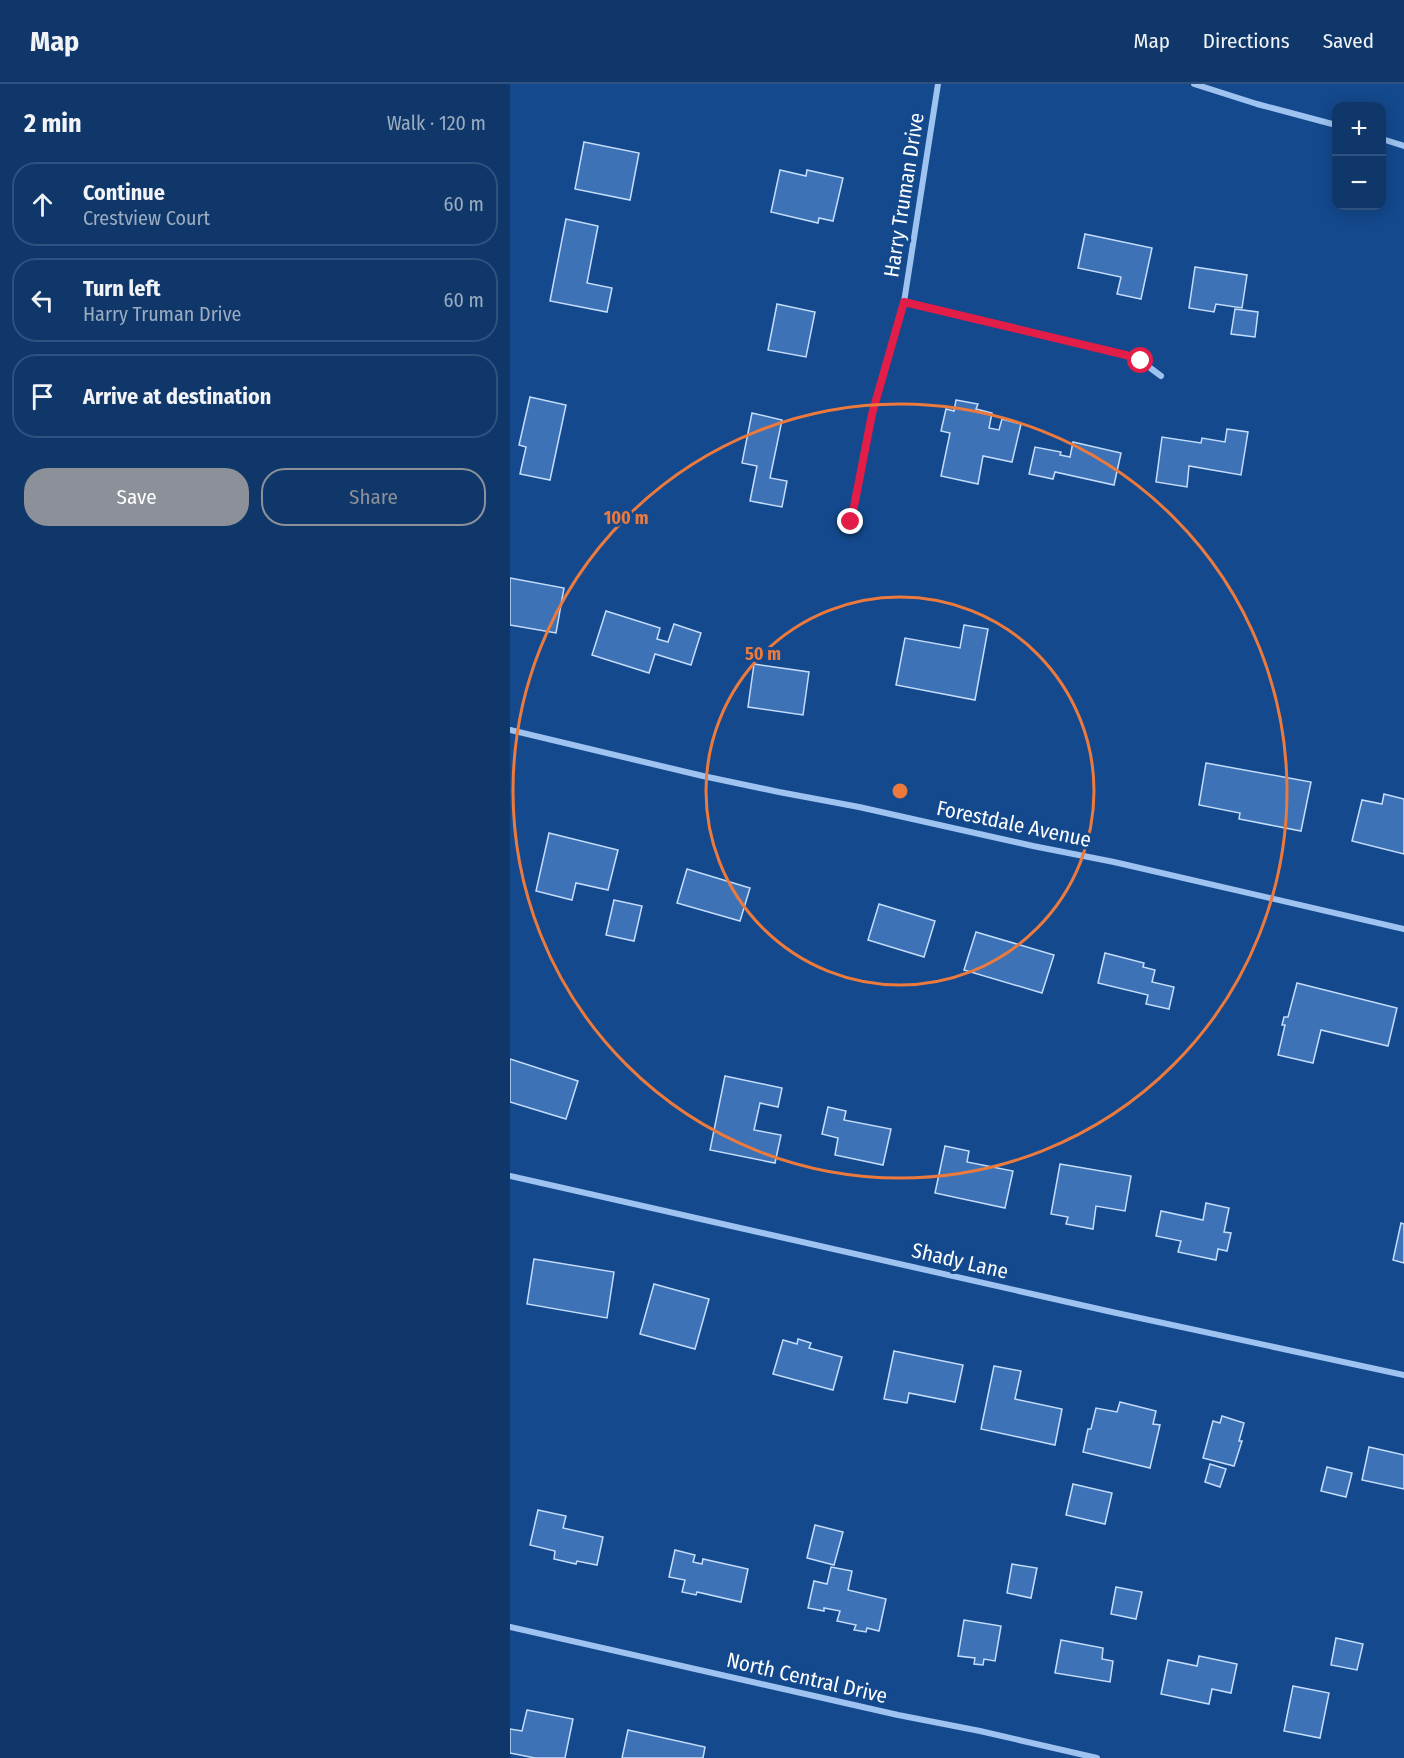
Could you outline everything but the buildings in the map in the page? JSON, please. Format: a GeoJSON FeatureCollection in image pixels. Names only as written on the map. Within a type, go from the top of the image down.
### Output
{"type":"FeatureCollection","features":[{"type":"Feature","properties":{"kind":"street","name":"Harry Truman Drive"},"geometry":{"type":"LineString","coordinates":[[851,522],[872,414],[904,302],[938,84]]}},
{"type":"Feature","properties":{"kind":"street"},"geometry":{"type":"LineString","coordinates":[[1194,84],[1332,124]]}},
{"type":"Feature","properties":{"kind":"street"},"geometry":{"type":"LineString","coordinates":[[1386,140],[1404,146]]}},
{"type":"Feature","properties":{"kind":"street"},"geometry":{"type":"LineString","coordinates":[[904,302],[1126,355],[1141,361],[1161,376]]}},
{"type":"Feature","properties":{"kind":"street","name":"Forestdale Avenue"},"geometry":{"type":"LineString","coordinates":[[510,730],[704,776],[1114,862],[1404,929]]}},
{"type":"Feature","properties":{"kind":"street","name":"Shady Lane"},"geometry":{"type":"LineString","coordinates":[[510,1176],[1112,1312],[1404,1375]]}},
{"type":"Feature","properties":{"kind":"street","name":"North Central Drive"},"geometry":{"type":"LineString","coordinates":[[510,1627],[887,1713],[980,1731],[1097,1758]]}},
{"type":"Feature","properties":{"kind":"route"},"geometry":{"type":"LineString","coordinates":[[851,522],[872,414],[904,302],[1126,355],[1141,361]]}}]}
